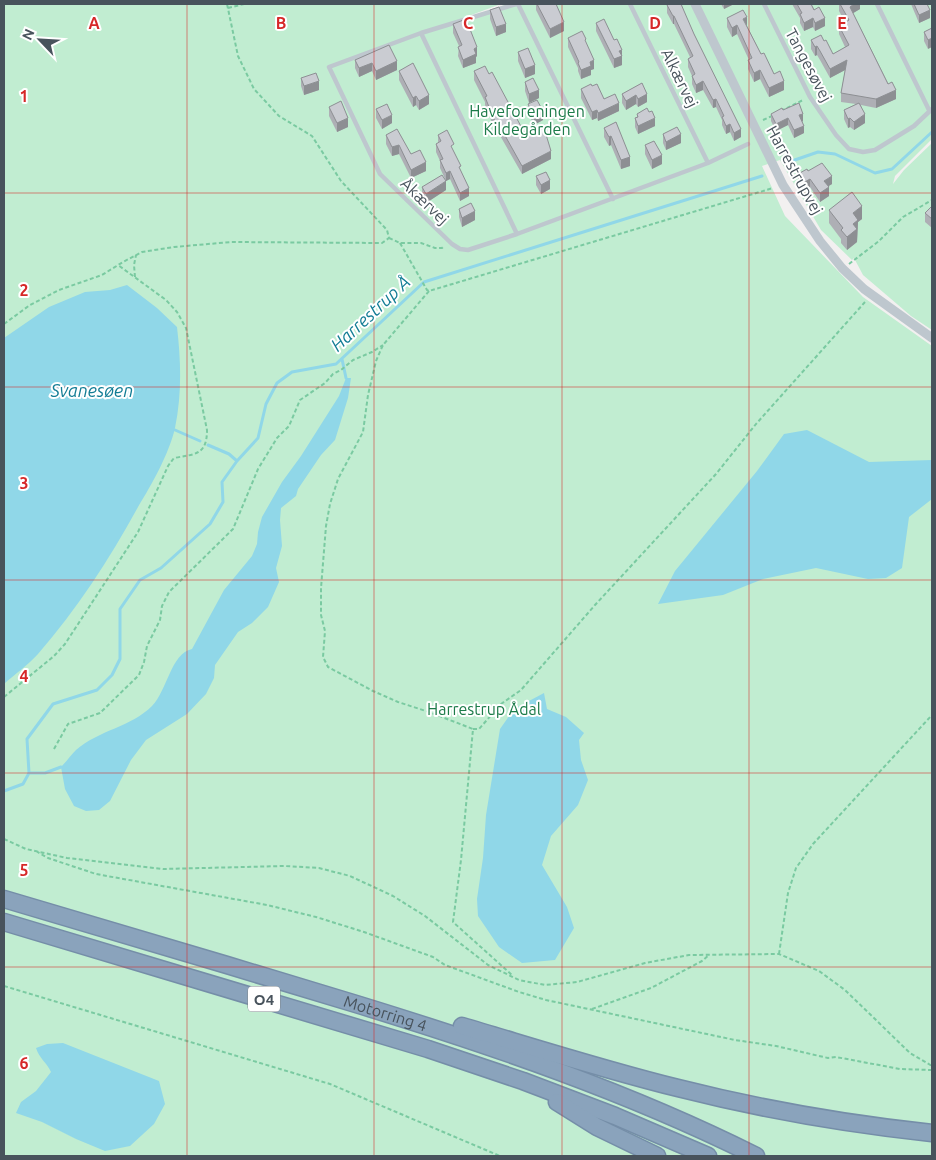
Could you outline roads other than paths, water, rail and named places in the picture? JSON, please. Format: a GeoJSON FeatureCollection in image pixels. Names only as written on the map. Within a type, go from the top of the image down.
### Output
{"type":"FeatureCollection","features":[{"type":"Feature","properties":{"kind":"highway","name":"Motorring 4"},"geometry":{"type":"LineString","coordinates":[[4,899],[311,990],[530,1060],[640,1104],[720,1138],[756,1156]]}},
{"type":"Feature","properties":{"kind":"highway","name":"Motorring 4"},"geometry":{"type":"LineString","coordinates":[[4,922],[390,1037],[523,1081],[615,1116],[708,1156]]}},
{"type":"Feature","properties":{"kind":"highway"},"geometry":{"type":"LineString","coordinates":[[311,990],[407,1010],[667,1085],[746,1104],[858,1124],[932,1133]]}},
{"type":"Feature","properties":{"kind":"highway"},"geometry":{"type":"LineString","coordinates":[[523,1081],[597,1126],[658,1156]]}},
{"type":"Feature","properties":{"kind":"street","name":"Harrestrupvej"},"geometry":{"type":"LineString","coordinates":[[695,4],[783,185],[820,241],[842,268],[872,295],[932,338]]}},
{"type":"Feature","properties":{"kind":"lane","name":"Åkærvej"},"geometry":{"type":"LineString","coordinates":[[517,4],[422,33],[328,68],[380,174],[452,244],[460,249],[468,250],[517,234],[708,163],[748,144]]}},
{"type":"Feature","properties":{"kind":"lane"},"geometry":{"type":"LineString","coordinates":[[517,4],[613,199]]}},
{"type":"Feature","properties":{"kind":"lane","name":"Alkærvej"},"geometry":{"type":"LineString","coordinates":[[630,4],[708,163]]}},
{"type":"Feature","properties":{"kind":"lane","name":"Tangesøvej"},"geometry":{"type":"LineString","coordinates":[[764,4],[810,97],[836,135],[849,150],[863,152],[875,150],[914,126],[931,110]]}},
{"type":"Feature","properties":{"kind":"lane"},"geometry":{"type":"LineString","coordinates":[[876,4],[931,110]]}},
{"type":"Feature","properties":{"kind":"lane"},"geometry":{"type":"LineString","coordinates":[[422,33],[517,234]]}},
{"type":"Feature","properties":{"kind":"water","name":"Svanesøen"},"geometry":{"type":"Polygon","coordinates":[[[127,285],[157,308],[177,327],[180,390],[172,438],[149,489],[92,584],[38,654],[4,684],[4,338],[49,307],[85,292],[110,290],[127,285]]]}},
{"type":"Feature","properties":{"kind":"water"},"geometry":{"type":"Polygon","coordinates":[[[346,378],[351,378],[348,398],[335,440],[321,455],[298,489],[296,496],[281,508],[282,546],[276,568],[279,582],[268,607],[252,623],[238,632],[215,665],[214,678],[206,694],[187,714],[146,740],[131,760],[110,801],[99,810],[86,811],[74,806],[65,789],[61,767],[85,743],[134,719],[152,706],[162,691],[179,657],[192,649],[224,590],[252,556],[257,544],[262,517],[282,482],[339,396],[346,378]]]}},
{"type":"Feature","properties":{"kind":"water"},"geometry":{"type":"Polygon","coordinates":[[[807,430],[869,462],[932,460],[932,499],[909,517],[902,568],[886,578],[868,579],[816,568],[763,579],[723,595],[658,604],[675,571],[757,471],[784,434],[807,430]]]}},
{"type":"Feature","properties":{"kind":"water"},"geometry":{"type":"Polygon","coordinates":[[[544,693],[547,709],[566,717],[584,733],[579,740],[581,760],[588,780],[578,805],[551,836],[542,865],[567,907],[574,928],[555,960],[522,963],[499,947],[478,916],[477,899],[483,858],[486,815],[500,729],[514,709],[544,693]]]}},
{"type":"Feature","properties":{"kind":"water"},"geometry":{"type":"Polygon","coordinates":[[[63,1043],[159,1081],[165,1104],[154,1124],[130,1146],[105,1151],[42,1122],[16,1113],[21,1102],[36,1091],[51,1072],[36,1048],[47,1044],[63,1043]]]}},
{"type":"Feature","properties":{"kind":"waterway","name":"Harrestrup Å"},"geometry":{"type":"LineString","coordinates":[[786,163],[818,152],[835,154],[875,173],[892,169],[932,132]]}},
{"type":"Feature","properties":{"kind":"waterway","name":"Harrestrup Å"},"geometry":{"type":"LineString","coordinates":[[4,791],[23,784],[29,773],[27,739],[53,704],[97,690],[112,675],[120,659],[120,609],[140,580],[161,568],[210,524],[223,502],[222,482],[237,461],[258,438],[266,404],[277,383],[292,372],[336,364],[424,282],[762,176]]}},
{"type":"Feature","properties":{"kind":"waterway"},"geometry":{"type":"LineString","coordinates":[[342,359],[346,378]]}},
{"type":"Feature","properties":{"kind":"waterway"},"geometry":{"type":"LineString","coordinates":[[175,430],[200,441]]}},
{"type":"Feature","properties":{"kind":"waterway"},"geometry":{"type":"LineString","coordinates":[[208,445],[229,454],[237,461]]}},
{"type":"Feature","properties":{"kind":"waterway"},"geometry":{"type":"LineString","coordinates":[[29,773],[45,773],[61,767]]}},
{"type":"Feature","properties":{"kind":"park label","name":"Haveforeningen Kildegården"},"geometry":{"type":"Point","coordinates":[527,120]}},
{"type":"Feature","properties":{"kind":"park label","name":"Harrestrup Ådal"},"geometry":{"type":"Point","coordinates":[484,709]}}]}
